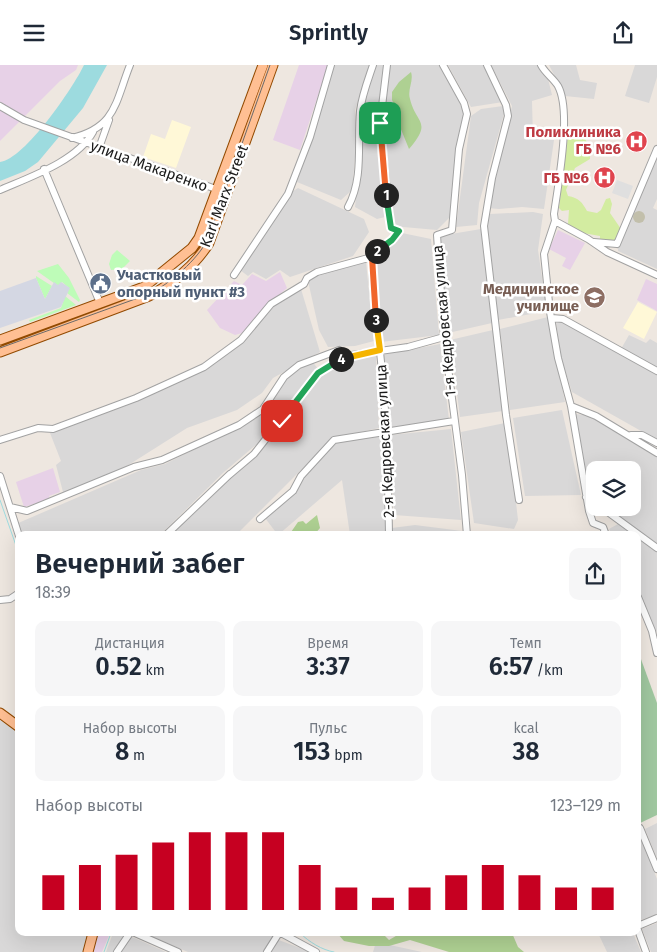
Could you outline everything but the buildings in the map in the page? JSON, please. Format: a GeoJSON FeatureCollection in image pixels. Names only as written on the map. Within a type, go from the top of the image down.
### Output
{"type":"FeatureCollection","features":[{"type":"Feature","properties":{"kind":"main road","name":"Karl Marx Street"},"geometry":{"type":"LineString","coordinates":[[0,340],[144,287],[192,248],[199,238],[263,65]]}},
{"type":"Feature","properties":{"kind":"main road","name":"Karl Marx Street"},"geometry":{"type":"LineString","coordinates":[[0,352],[149,296],[164,287],[203,252],[209,243],[273,65]]}},
{"type":"Feature","properties":{"kind":"main road"},"geometry":{"type":"LineString","coordinates":[[0,713],[15,724]]}},
{"type":"Feature","properties":{"kind":"main road"},"geometry":{"type":"LineString","coordinates":[[88,952],[92,936]]}},
{"type":"Feature","properties":{"kind":"street"},"geometry":{"type":"LineString","coordinates":[[99,148],[130,65]]}},
{"type":"Feature","properties":{"kind":"street"},"geometry":{"type":"LineString","coordinates":[[234,275],[288,194],[310,137],[331,65]]}},
{"type":"Feature","properties":{"kind":"street"},"geometry":{"type":"LineString","coordinates":[[348,207],[356,192],[360,112],[363,93],[372,65]]}},
{"type":"Feature","properties":{"kind":"street"},"geometry":{"type":"LineString","coordinates":[[0,440],[38,428],[53,429],[136,398],[204,367],[241,340],[271,304],[304,284],[307,278],[317,272],[372,257],[392,240],[399,231],[391,228],[380,123],[386,65]]}},
{"type":"Feature","properties":{"kind":"street","name":"1-я Кедровская улица"},"geometry":{"type":"LineString","coordinates":[[443,65],[464,103],[467,114],[460,149],[452,230],[437,235],[444,337],[462,475],[466,531]]}},
{"type":"Feature","properties":{"kind":"street"},"geometry":{"type":"LineString","coordinates":[[487,65],[506,105],[508,116],[492,178],[484,226],[506,415],[520,500]]}},
{"type":"Feature","properties":{"kind":"street"},"geometry":{"type":"LineString","coordinates":[[541,65],[558,86],[564,109],[562,150],[554,214],[555,221],[544,254],[558,358],[571,406],[586,497]]}},
{"type":"Feature","properties":{"kind":"street","name":"улица Макаренко"},"geometry":{"type":"LineString","coordinates":[[0,106],[24,120],[86,144],[226,193]]}},
{"type":"Feature","properties":{"kind":"street"},"geometry":{"type":"LineString","coordinates":[[0,190],[72,156],[86,144],[93,132],[110,116]]}},
{"type":"Feature","properties":{"kind":"street"},"geometry":{"type":"LineString","coordinates":[[70,137],[93,132]]}},
{"type":"Feature","properties":{"kind":"street"},"geometry":{"type":"LineString","coordinates":[[623,258],[617,244],[657,149]]}},
{"type":"Feature","properties":{"kind":"street"},"geometry":{"type":"LineString","coordinates":[[44,169],[100,303]]}},
{"type":"Feature","properties":{"kind":"street"},"geometry":{"type":"LineString","coordinates":[[555,221],[594,242],[601,248],[657,275]]}},
{"type":"Feature","properties":{"kind":"street"},"geometry":{"type":"LineString","coordinates":[[594,242],[617,244]]}},
{"type":"Feature","properties":{"kind":"street","name":"2-я Кедровская улица"},"geometry":{"type":"LineString","coordinates":[[372,257],[371,273],[380,350],[384,431],[389,477],[389,531]]}},
{"type":"Feature","properties":{"kind":"street"},"geometry":{"type":"LineString","coordinates":[[552,318],[563,319],[657,371]]}},
{"type":"Feature","properties":{"kind":"street"},"geometry":{"type":"LineString","coordinates":[[170,531],[254,454],[318,373],[345,356],[408,347],[444,337]]}},
{"type":"Feature","properties":{"kind":"street"},"geometry":{"type":"LineString","coordinates":[[10,507],[27,511],[134,467],[162,460],[239,425],[263,409],[284,377],[299,365],[339,350]]}},
{"type":"Feature","properties":{"kind":"street"},"geometry":{"type":"LineString","coordinates":[[571,406],[596,416],[657,453]]}},
{"type":"Feature","properties":{"kind":"street"},"geometry":{"type":"LineString","coordinates":[[260,519],[293,491],[301,476],[334,440],[454,421]]}},
{"type":"Feature","properties":{"kind":"street"},"geometry":{"type":"LineString","coordinates":[[629,435],[642,435],[657,443]]}},
{"type":"Feature","properties":{"kind":"street"},"geometry":{"type":"LineString","coordinates":[[228,476],[243,464]]}},
{"type":"Feature","properties":{"kind":"street"},"geometry":{"type":"LineString","coordinates":[[0,475],[17,531]]}},
{"type":"Feature","properties":{"kind":"street"},"geometry":{"type":"LineString","coordinates":[[591,516],[593,523],[603,527],[604,531]]}},
{"type":"Feature","properties":{"kind":"street"},"geometry":{"type":"LineString","coordinates":[[613,516],[634,531]]}},
{"type":"Feature","properties":{"kind":"street"},"geometry":{"type":"LineString","coordinates":[[641,536],[657,548]]}},
{"type":"Feature","properties":{"kind":"street"},"geometry":{"type":"LineString","coordinates":[[0,600],[10,599],[15,596]]}},
{"type":"Feature","properties":{"kind":"street"},"geometry":{"type":"LineString","coordinates":[[641,604],[652,631],[657,653]]}},
{"type":"Feature","properties":{"kind":"street"},"geometry":{"type":"LineString","coordinates":[[641,830],[657,869]]}},
{"type":"Feature","properties":{"kind":"street"},"geometry":{"type":"LineString","coordinates":[[641,925],[657,918]]}},
{"type":"Feature","properties":{"kind":"street"},"geometry":{"type":"LineString","coordinates":[[117,952],[128,936]]}},
{"type":"Feature","properties":{"kind":"street"},"geometry":{"type":"LineString","coordinates":[[141,936],[178,952]]}},
{"type":"Feature","properties":{"kind":"street"},"geometry":{"type":"LineString","coordinates":[[267,952],[278,936]]}},
{"type":"Feature","properties":{"kind":"street"},"geometry":{"type":"LineString","coordinates":[[286,936],[316,952]]}},
{"type":"Feature","properties":{"kind":"street"},"geometry":{"type":"LineString","coordinates":[[640,936],[646,952]]}},
{"type":"Feature","properties":{"kind":"shaded area"},"geometry":{"type":"Polygon","coordinates":[[[0,65],[78,65],[76,70],[60,81],[0,141],[0,65]]]}},
{"type":"Feature","properties":{"kind":"shaded area"},"geometry":{"type":"Polygon","coordinates":[[[299,65],[328,65],[300,150],[273,140],[299,65]]]}},
{"type":"Feature","properties":{"kind":"shaded area"},"geometry":{"type":"Polygon","coordinates":[[[333,65],[370,65],[355,110],[356,148],[352,190],[341,200],[297,182],[333,65]]]}},
{"type":"Feature","properties":{"kind":"shaded area"},"geometry":{"type":"Polygon","coordinates":[[[375,65],[385,65],[377,125],[385,217],[377,219],[355,207],[360,161],[361,110],[375,65]]]}},
{"type":"Feature","properties":{"kind":"shaded area"},"geometry":{"type":"Polygon","coordinates":[[[388,65],[439,65],[455,92],[465,116],[451,216],[437,230],[392,226],[381,121],[388,65]]]}},
{"type":"Feature","properties":{"kind":"shaded area"},"geometry":{"type":"Polygon","coordinates":[[[448,65],[483,65],[503,102],[471,107],[448,65]]]}},
{"type":"Feature","properties":{"kind":"shaded area"},"geometry":{"type":"Polygon","coordinates":[[[491,65],[540,65],[547,75],[552,95],[532,101],[533,139],[554,140],[544,209],[522,207],[487,208],[512,106],[491,65]]]}},
{"type":"Feature","properties":{"kind":"shaded area"},"geometry":{"type":"Polygon","coordinates":[[[549,65],[576,65],[580,80],[597,83],[594,99],[565,96],[549,65]]]}},
{"type":"Feature","properties":{"kind":"shaded area"},"geometry":{"type":"Polygon","coordinates":[[[635,65],[657,65],[657,77],[649,103],[625,96],[635,65]]]}},
{"type":"Feature","properties":{"kind":"shaded area"},"geometry":{"type":"Polygon","coordinates":[[[503,106],[504,114],[479,203],[477,225],[456,227],[471,116],[481,109],[503,106]]]}},
{"type":"Feature","properties":{"kind":"shaded area"},"geometry":{"type":"Polygon","coordinates":[[[172,120],[191,127],[176,168],[143,157],[151,134],[165,139],[172,120]]]}},
{"type":"Feature","properties":{"kind":"shaded area"},"geometry":{"type":"Polygon","coordinates":[[[657,158],[657,199],[653,208],[657,210],[657,269],[618,251],[618,245],[657,158]]]}},
{"type":"Feature","properties":{"kind":"shaded area"},"geometry":{"type":"Polygon","coordinates":[[[617,180],[633,186],[628,199],[612,193],[617,180]]]}},
{"type":"Feature","properties":{"kind":"shaded area"},"geometry":{"type":"Polygon","coordinates":[[[298,188],[364,219],[369,232],[353,256],[290,277],[280,270],[266,279],[253,272],[248,276],[240,270],[290,193],[298,188]]]}},
{"type":"Feature","properties":{"kind":"shaded area"},"geometry":{"type":"Polygon","coordinates":[[[637,211],[641,211],[645,217],[641,223],[637,223],[633,219],[633,215],[637,211]]]}},
{"type":"Feature","properties":{"kind":"shaded area"},"geometry":{"type":"Polygon","coordinates":[[[533,212],[543,214],[538,250],[547,311],[498,320],[487,223],[490,214],[533,212]]]}},
{"type":"Feature","properties":{"kind":"shaded area"},"geometry":{"type":"Polygon","coordinates":[[[481,229],[492,323],[448,333],[439,236],[481,229]]]}},
{"type":"Feature","properties":{"kind":"shaded area"},"geometry":{"type":"Polygon","coordinates":[[[558,230],[585,243],[570,270],[562,266],[566,258],[549,249],[558,230]]]}},
{"type":"Feature","properties":{"kind":"shaded area"},"geometry":{"type":"Polygon","coordinates":[[[402,233],[431,239],[439,335],[381,342],[376,254],[389,247],[402,233]]]}},
{"type":"Feature","properties":{"kind":"shaded area"},"geometry":{"type":"Polygon","coordinates":[[[366,262],[374,341],[355,346],[328,347],[319,330],[308,281],[311,277],[366,262]]]}},
{"type":"Feature","properties":{"kind":"shaded area"},"geometry":{"type":"Polygon","coordinates":[[[280,272],[287,288],[264,308],[242,333],[235,335],[220,328],[207,310],[234,281],[242,285],[252,274],[266,281],[280,272]]]}},
{"type":"Feature","properties":{"kind":"shaded area"},"geometry":{"type":"Polygon","coordinates":[[[36,278],[45,299],[54,282],[58,285],[61,282],[70,288],[61,307],[0,328],[0,291],[36,278]]]}},
{"type":"Feature","properties":{"kind":"shaded area"},"geometry":{"type":"Polygon","coordinates":[[[646,279],[657,284],[657,311],[637,300],[646,279]]]}},
{"type":"Feature","properties":{"kind":"shaded area"},"geometry":{"type":"Polygon","coordinates":[[[301,289],[320,352],[273,378],[262,393],[237,410],[187,428],[119,471],[74,490],[63,492],[56,465],[61,461],[50,433],[125,406],[237,347],[272,306],[301,289]]]}},
{"type":"Feature","properties":{"kind":"shaded area"},"geometry":{"type":"Polygon","coordinates":[[[638,302],[657,312],[644,339],[623,328],[638,302]]]}},
{"type":"Feature","properties":{"kind":"shaded area"},"geometry":{"type":"Polygon","coordinates":[[[548,317],[565,402],[510,410],[500,329],[548,317]]]}},
{"type":"Feature","properties":{"kind":"shaded area"},"geometry":{"type":"Polygon","coordinates":[[[561,320],[657,374],[657,440],[572,392],[561,358],[556,322],[561,320]]]}},
{"type":"Feature","properties":{"kind":"shaded area"},"geometry":{"type":"Polygon","coordinates":[[[493,330],[503,411],[460,417],[450,340],[493,330]]]}},
{"type":"Feature","properties":{"kind":"shaded area"},"geometry":{"type":"Polygon","coordinates":[[[629,335],[646,343],[650,339],[657,343],[657,369],[621,349],[629,335]]]}},
{"type":"Feature","properties":{"kind":"shaded area"},"geometry":{"type":"Polygon","coordinates":[[[440,344],[449,420],[386,428],[382,355],[440,344]]]}},
{"type":"Feature","properties":{"kind":"shaded area"},"geometry":{"type":"Polygon","coordinates":[[[376,356],[379,428],[333,438],[240,531],[174,531],[272,439],[317,378],[344,361],[376,356]]]}},
{"type":"Feature","properties":{"kind":"shaded area"},"geometry":{"type":"Polygon","coordinates":[[[312,361],[318,369],[264,438],[224,472],[164,531],[19,531],[16,524],[141,470],[165,464],[255,419],[272,402],[288,377],[312,361]]]}},
{"type":"Feature","properties":{"kind":"shaded area"},"geometry":{"type":"Polygon","coordinates":[[[562,410],[581,495],[525,496],[513,418],[562,410]]]}},
{"type":"Feature","properties":{"kind":"shaded area"},"geometry":{"type":"Polygon","coordinates":[[[576,414],[591,416],[657,456],[657,545],[641,534],[641,531],[637,531],[616,516],[641,516],[641,461],[586,461],[586,482],[576,414]]]}},
{"type":"Feature","properties":{"kind":"shaded area"},"geometry":{"type":"Polygon","coordinates":[[[505,423],[518,520],[514,529],[474,523],[461,432],[505,423]]]}},
{"type":"Feature","properties":{"kind":"shaded area"},"geometry":{"type":"Polygon","coordinates":[[[451,429],[461,520],[394,515],[390,435],[451,429]]]}},
{"type":"Feature","properties":{"kind":"shaded area"},"geometry":{"type":"Polygon","coordinates":[[[382,435],[387,531],[349,531],[342,480],[283,531],[275,531],[265,518],[335,442],[382,435]]]}},
{"type":"Feature","properties":{"kind":"shaded area"},"geometry":{"type":"Polygon","coordinates":[[[53,468],[60,492],[49,496],[50,499],[24,507],[16,482],[53,468]]]}},
{"type":"Feature","properties":{"kind":"shaded area"},"geometry":{"type":"Polygon","coordinates":[[[618,524],[628,531],[610,531],[609,529],[618,524]]]}},
{"type":"Feature","properties":{"kind":"shaded area"},"geometry":{"type":"Polygon","coordinates":[[[415,525],[462,531],[392,531],[392,528],[415,525]]]}},
{"type":"Feature","properties":{"kind":"shaded area"},"geometry":{"type":"Polygon","coordinates":[[[641,540],[657,552],[657,633],[641,598],[641,540]]]}},
{"type":"Feature","properties":{"kind":"shaded area"},"geometry":{"type":"Polygon","coordinates":[[[0,720],[15,730],[15,936],[89,936],[85,952],[0,952],[0,720]]]}},
{"type":"Feature","properties":{"kind":"shaded area"},"geometry":{"type":"Polygon","coordinates":[[[657,823],[657,858],[645,829],[657,823]]]}},
{"type":"Feature","properties":{"kind":"shaded area"},"geometry":{"type":"Polygon","coordinates":[[[641,839],[657,879],[657,914],[641,920],[641,839]]]}},
{"type":"Feature","properties":{"kind":"shaded area"},"geometry":{"type":"Polygon","coordinates":[[[657,923],[657,952],[651,952],[642,929],[657,923]]]}},
{"type":"Feature","properties":{"kind":"shaded area"},"geometry":{"type":"Polygon","coordinates":[[[97,936],[109,936],[102,952],[91,952],[97,936]]]}},
{"type":"Feature","properties":{"kind":"shaded area"},"geometry":{"type":"Polygon","coordinates":[[[112,936],[125,936],[115,952],[106,952],[112,936]]]}},
{"type":"Feature","properties":{"kind":"shaded area"},"geometry":{"type":"Polygon","coordinates":[[[130,936],[166,952],[119,952],[130,936]]]}},
{"type":"Feature","properties":{"kind":"shaded area"},"geometry":{"type":"Polygon","coordinates":[[[150,936],[273,936],[265,952],[188,952],[150,936]]]}},
{"type":"Feature","properties":{"kind":"shaded area"},"geometry":{"type":"Polygon","coordinates":[[[599,936],[634,936],[641,952],[607,952],[599,936]]]}},
{"type":"Feature","properties":{"kind":"shaded area"},"geometry":{"type":"Polygon","coordinates":[[[276,939],[300,948],[308,952],[271,952],[276,939]]]}},
{"type":"Feature","properties":{"kind":"shaded area"},"geometry":{"type":"Polygon","coordinates":[[[376,942],[422,952],[373,952],[376,942]]]}},
{"type":"Feature","properties":{"kind":"green space"},"geometry":{"type":"Polygon","coordinates":[[[411,72],[412,79],[409,96],[421,127],[420,133],[409,149],[398,122],[399,115],[392,100],[392,92],[399,82],[411,72]]]}},
{"type":"Feature","properties":{"kind":"green space"},"geometry":{"type":"Polygon","coordinates":[[[569,127],[578,131],[585,139],[590,159],[575,168],[566,190],[568,196],[580,201],[587,211],[597,213],[601,210],[606,199],[610,198],[612,204],[610,213],[621,229],[614,241],[600,240],[600,236],[583,233],[568,224],[569,210],[562,211],[559,208],[569,127]]]}},
{"type":"Feature","properties":{"kind":"green space"},"geometry":{"type":"Polygon","coordinates":[[[117,250],[130,261],[122,269],[111,270],[109,264],[112,255],[117,250]]]}},
{"type":"Feature","properties":{"kind":"green space"},"geometry":{"type":"Polygon","coordinates":[[[58,264],[69,278],[80,300],[79,302],[67,293],[69,288],[62,282],[58,286],[37,271],[58,264]]]}},
{"type":"Feature","properties":{"kind":"green space"},"geometry":{"type":"Polygon","coordinates":[[[36,276],[52,286],[45,299],[36,278],[36,276]]]}},
{"type":"Feature","properties":{"kind":"green space"},"geometry":{"type":"Polygon","coordinates":[[[65,296],[76,305],[30,322],[29,320],[61,308],[65,296]]]}},
{"type":"Feature","properties":{"kind":"green space"},"geometry":{"type":"Polygon","coordinates":[[[317,515],[320,528],[317,531],[292,531],[298,522],[303,521],[306,524],[317,515]]]}},
{"type":"Feature","properties":{"kind":"green space"},"geometry":{"type":"Polygon","coordinates":[[[641,659],[657,703],[657,815],[641,823],[641,659]]]}},
{"type":"Feature","properties":{"kind":"green space"},"geometry":{"type":"Polygon","coordinates":[[[340,936],[385,936],[389,940],[396,936],[513,936],[518,947],[524,952],[449,952],[410,940],[389,946],[369,946],[344,941],[340,936]]]}},
{"type":"Feature","properties":{"kind":"water"},"geometry":{"type":"Polygon","coordinates":[[[84,65],[107,65],[83,108],[38,162],[25,171],[0,181],[0,162],[10,158],[35,136],[59,105],[84,65]]]}},
{"type":"Feature","properties":{"kind":"waterway"},"geometry":{"type":"LineString","coordinates":[[0,500],[15,543]]}},
{"type":"Feature","properties":{"kind":"waterway"},"geometry":{"type":"LineString","coordinates":[[104,952],[110,936]]}},
{"type":"Feature","properties":{"kind":"waterway"},"geometry":{"type":"LineString","coordinates":[[304,936],[316,945],[334,952]]}},
{"type":"Feature","properties":{"kind":"tram line"},"geometry":{"type":"LineString","coordinates":[[0,348],[149,294],[174,277],[190,263],[208,239],[270,65]]}},
{"type":"Feature","properties":{"kind":"place","name":"Поликлиника ГБ №6"},"geometry":{"type":"Point","coordinates":[637,141]}},
{"type":"Feature","properties":{"kind":"place","name":"ГБ №6"},"geometry":{"type":"Point","coordinates":[605,178]}},
{"type":"Feature","properties":{"kind":"place","name":"Участковый опорный пункт #3"},"geometry":{"type":"Point","coordinates":[101,284]}},
{"type":"Feature","properties":{"kind":"place","name":"Медицинское училище"},"geometry":{"type":"Point","coordinates":[595,298]}},
{"type":"Feature","properties":{"kind":"route"},"geometry":{"type":"LineString","coordinates":[[282,421],[318,373],[345,356],[380,350],[371,273],[372,257],[379,249],[392,240],[399,231],[391,228],[380,123]]}}]}
